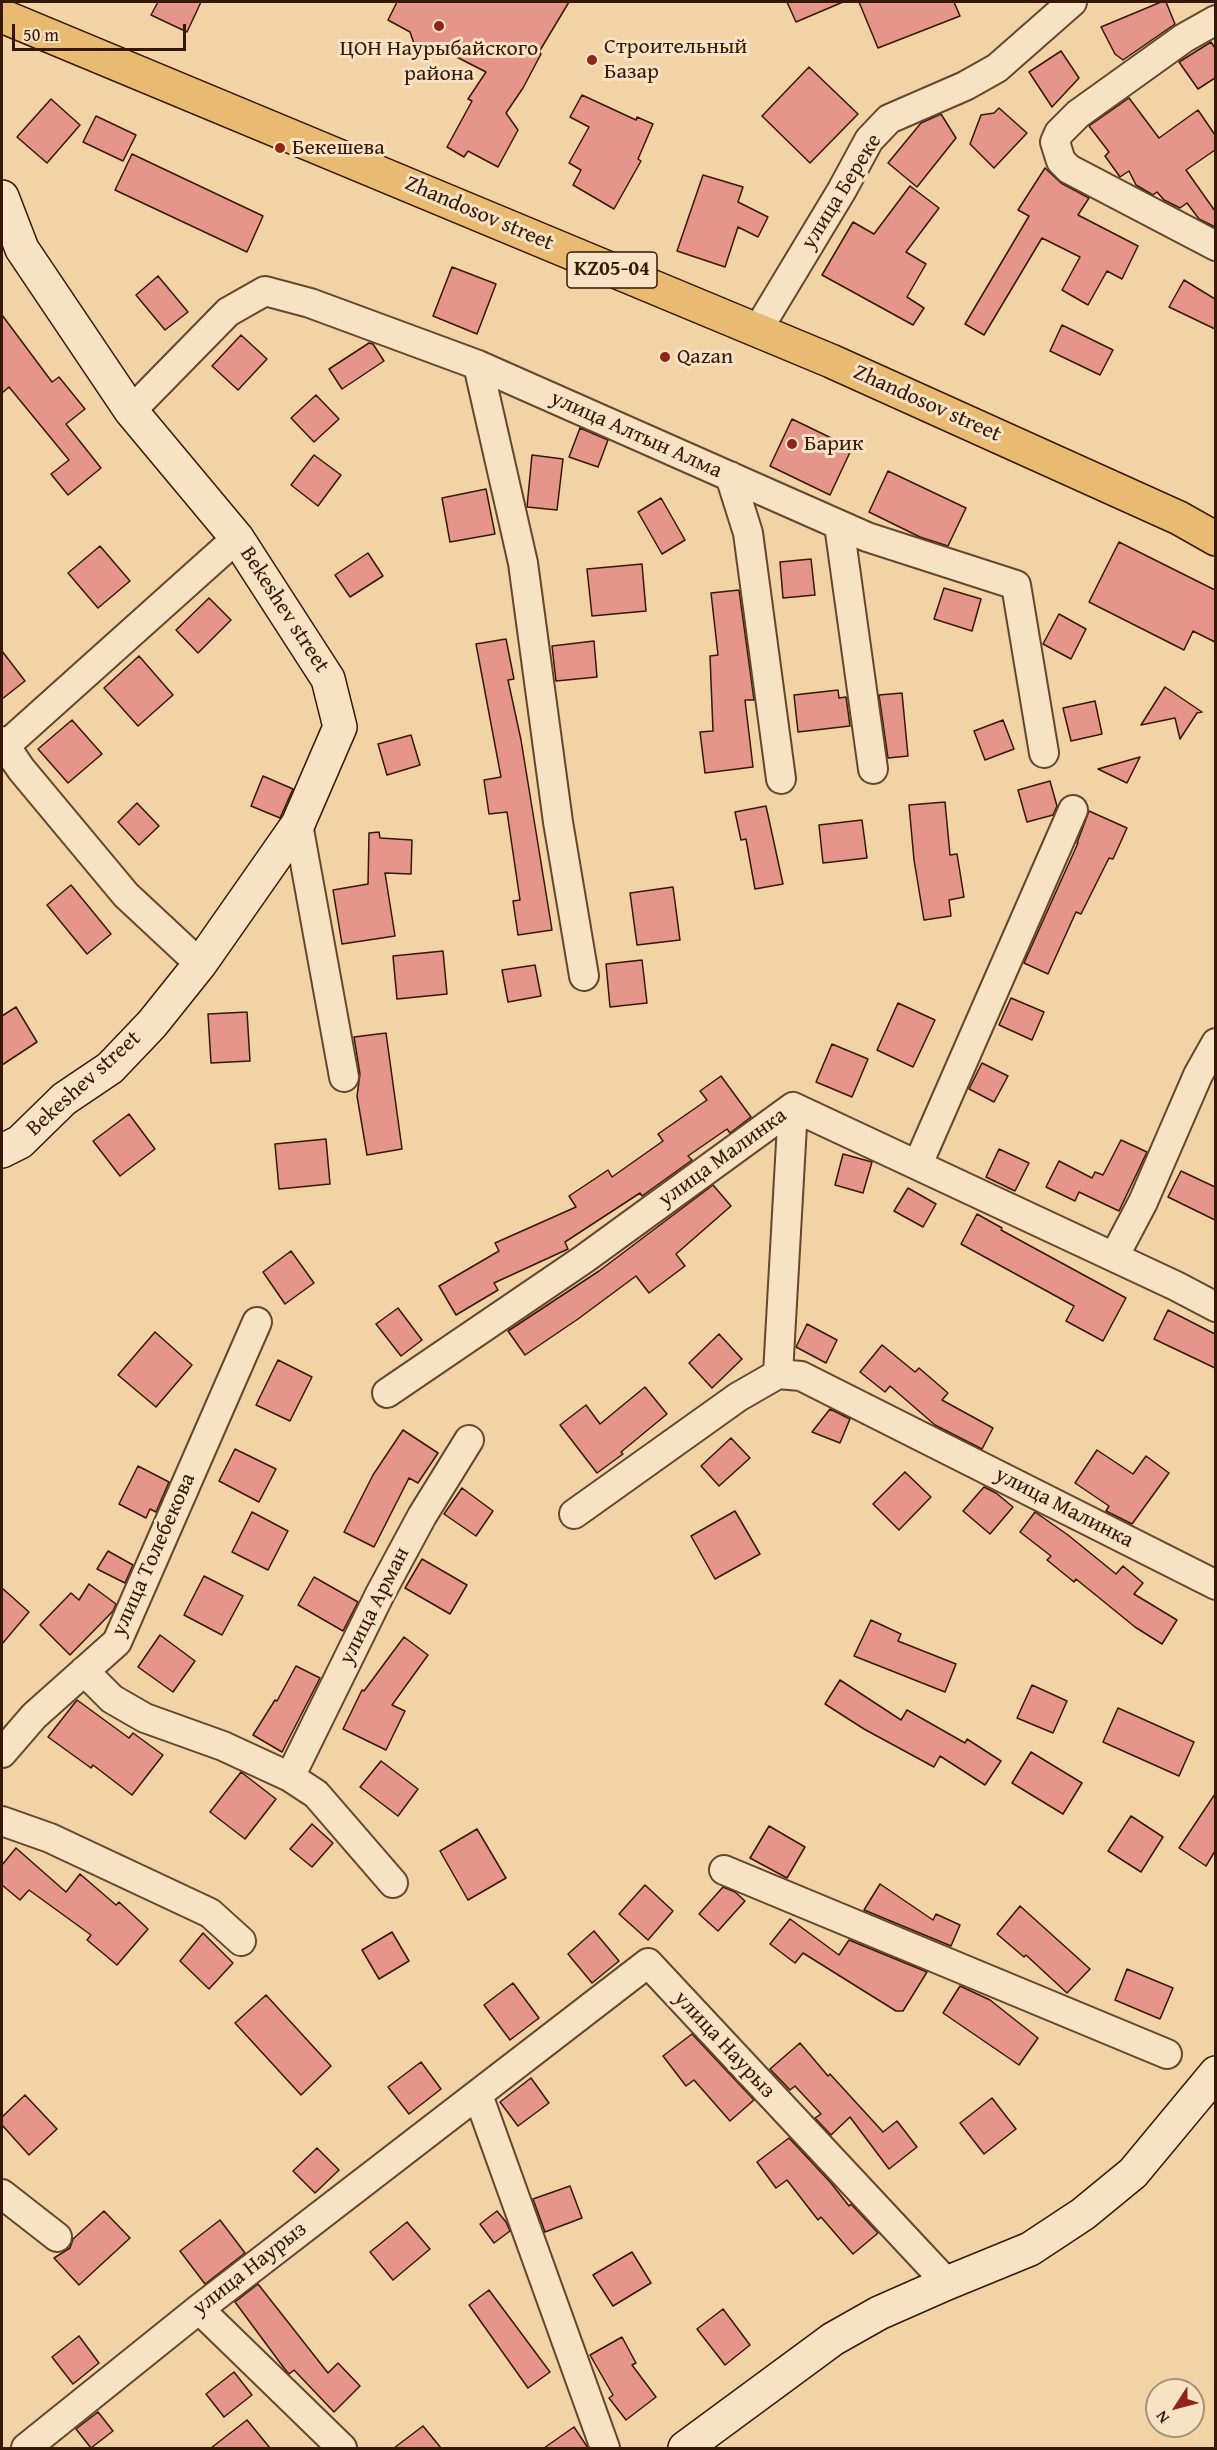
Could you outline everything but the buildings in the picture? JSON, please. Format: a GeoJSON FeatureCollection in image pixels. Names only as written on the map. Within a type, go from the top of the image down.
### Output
{"type":"FeatureCollection","features":[{"type":"Feature","properties":{"kind":"main road","name":"Zhandosov street"},"geometry":{"type":"LineString","coordinates":[[2,16],[831,361],[1168,513],[1215,539]]}},
{"type":"Feature","properties":{"kind":"main road","name":"Bekeshev street"},"geometry":{"type":"LineString","coordinates":[[2,197],[22,249],[131,411],[237,538],[328,679],[340,727],[297,824],[200,964],[152,1024],[110,1068],[64,1099],[20,1142],[2,1151]]}},
{"type":"Feature","properties":{"kind":"main road"},"geometry":{"type":"LineString","coordinates":[[685,2448],[833,2339],[879,2313],[1030,2249],[1083,2214],[1133,2173],[1215,2073]]}},
{"type":"Feature","properties":{"kind":"street","name":"улица Береке"},"geometry":{"type":"LineString","coordinates":[[757,331],[842,190],[869,140],[889,119],[965,86],[997,68],[1072,2]]}},
{"type":"Feature","properties":{"kind":"street"},"geometry":{"type":"LineString","coordinates":[[1215,20],[1184,38],[1078,114],[1059,133],[1055,142],[1061,160],[1069,169],[1215,246]]}},
{"type":"Feature","properties":{"kind":"street","name":"улица Алтын Алма"},"geometry":{"type":"LineString","coordinates":[[131,411],[228,312],[265,291],[310,303],[478,366],[867,537],[1016,585],[1044,753]]}},
{"type":"Feature","properties":{"kind":"street"},"geometry":{"type":"LineString","coordinates":[[478,366],[523,563],[558,822],[584,976]]}},
{"type":"Feature","properties":{"kind":"street"},"geometry":{"type":"LineString","coordinates":[[730,476],[748,533],[781,779]]}},
{"type":"Feature","properties":{"kind":"street"},"geometry":{"type":"LineString","coordinates":[[839,525],[873,769]]}},
{"type":"Feature","properties":{"kind":"street"},"geometry":{"type":"LineString","coordinates":[[200,964],[126,895],[3,744],[237,538]]}},
{"type":"Feature","properties":{"kind":"street"},"geometry":{"type":"LineString","coordinates":[[918,1164],[1073,810]]}},
{"type":"Feature","properties":{"kind":"street"},"geometry":{"type":"LineString","coordinates":[[297,824],[344,1077]]}},
{"type":"Feature","properties":{"kind":"street"},"geometry":{"type":"LineString","coordinates":[[1114,1257],[1143,1202],[1198,1076],[1215,1043]]}},
{"type":"Feature","properties":{"kind":"street"},"geometry":{"type":"LineString","coordinates":[[574,1514],[738,1397],[778,1374],[793,1107]]}},
{"type":"Feature","properties":{"kind":"street","name":"улица Малинка"},"geometry":{"type":"LineString","coordinates":[[387,1393],[584,1259],[793,1107],[918,1164],[1215,1307]]}},
{"type":"Feature","properties":{"kind":"street","name":"улица Толебекова"},"geometry":{"type":"LineString","coordinates":[[2,1753],[34,1716],[117,1641],[257,1322]]}},
{"type":"Feature","properties":{"kind":"street","name":"улица Малинка"},"geometry":{"type":"LineString","coordinates":[[778,1374],[801,1376],[1215,1584]]}},
{"type":"Feature","properties":{"kind":"street","name":"улица Арман"},"geometry":{"type":"LineString","coordinates":[[290,1777],[385,1584],[422,1516],[469,1440]]}},
{"type":"Feature","properties":{"kind":"street"},"geometry":{"type":"LineString","coordinates":[[84,1671],[112,1699],[145,1718],[223,1746],[290,1777],[316,1794],[393,1883]]}},
{"type":"Feature","properties":{"kind":"street"},"geometry":{"type":"LineString","coordinates":[[2,1821],[50,1838],[210,1913],[241,1941]]}},
{"type":"Feature","properties":{"kind":"street"},"geometry":{"type":"LineString","coordinates":[[724,1870],[1167,2054]]}},
{"type":"Feature","properties":{"kind":"street","name":"улица Наурыз"},"geometry":{"type":"LineString","coordinates":[[26,2448],[199,2309],[648,1963],[947,2283]]}},
{"type":"Feature","properties":{"kind":"street"},"geometry":{"type":"LineString","coordinates":[[478,2095],[605,2448]]}},
{"type":"Feature","properties":{"kind":"street"},"geometry":{"type":"LineString","coordinates":[[2,2194],[57,2237]]}},
{"type":"Feature","properties":{"kind":"street"},"geometry":{"type":"LineString","coordinates":[[199,2309],[342,2448]]}},
{"type":"Feature","properties":{"kind":"place","name":"ЦОН Наурыбайского района"},"geometry":{"type":"Point","coordinates":[439,26]}},
{"type":"Feature","properties":{"kind":"place","name":"Строительный Базар"},"geometry":{"type":"Point","coordinates":[592,60]}},
{"type":"Feature","properties":{"kind":"place","name":"Бекешева"},"geometry":{"type":"Point","coordinates":[280,148]}},
{"type":"Feature","properties":{"kind":"place","name":"Qazan"},"geometry":{"type":"Point","coordinates":[665,357]}},
{"type":"Feature","properties":{"kind":"place","name":"Барик"},"geometry":{"type":"Point","coordinates":[792,444]}}]}
